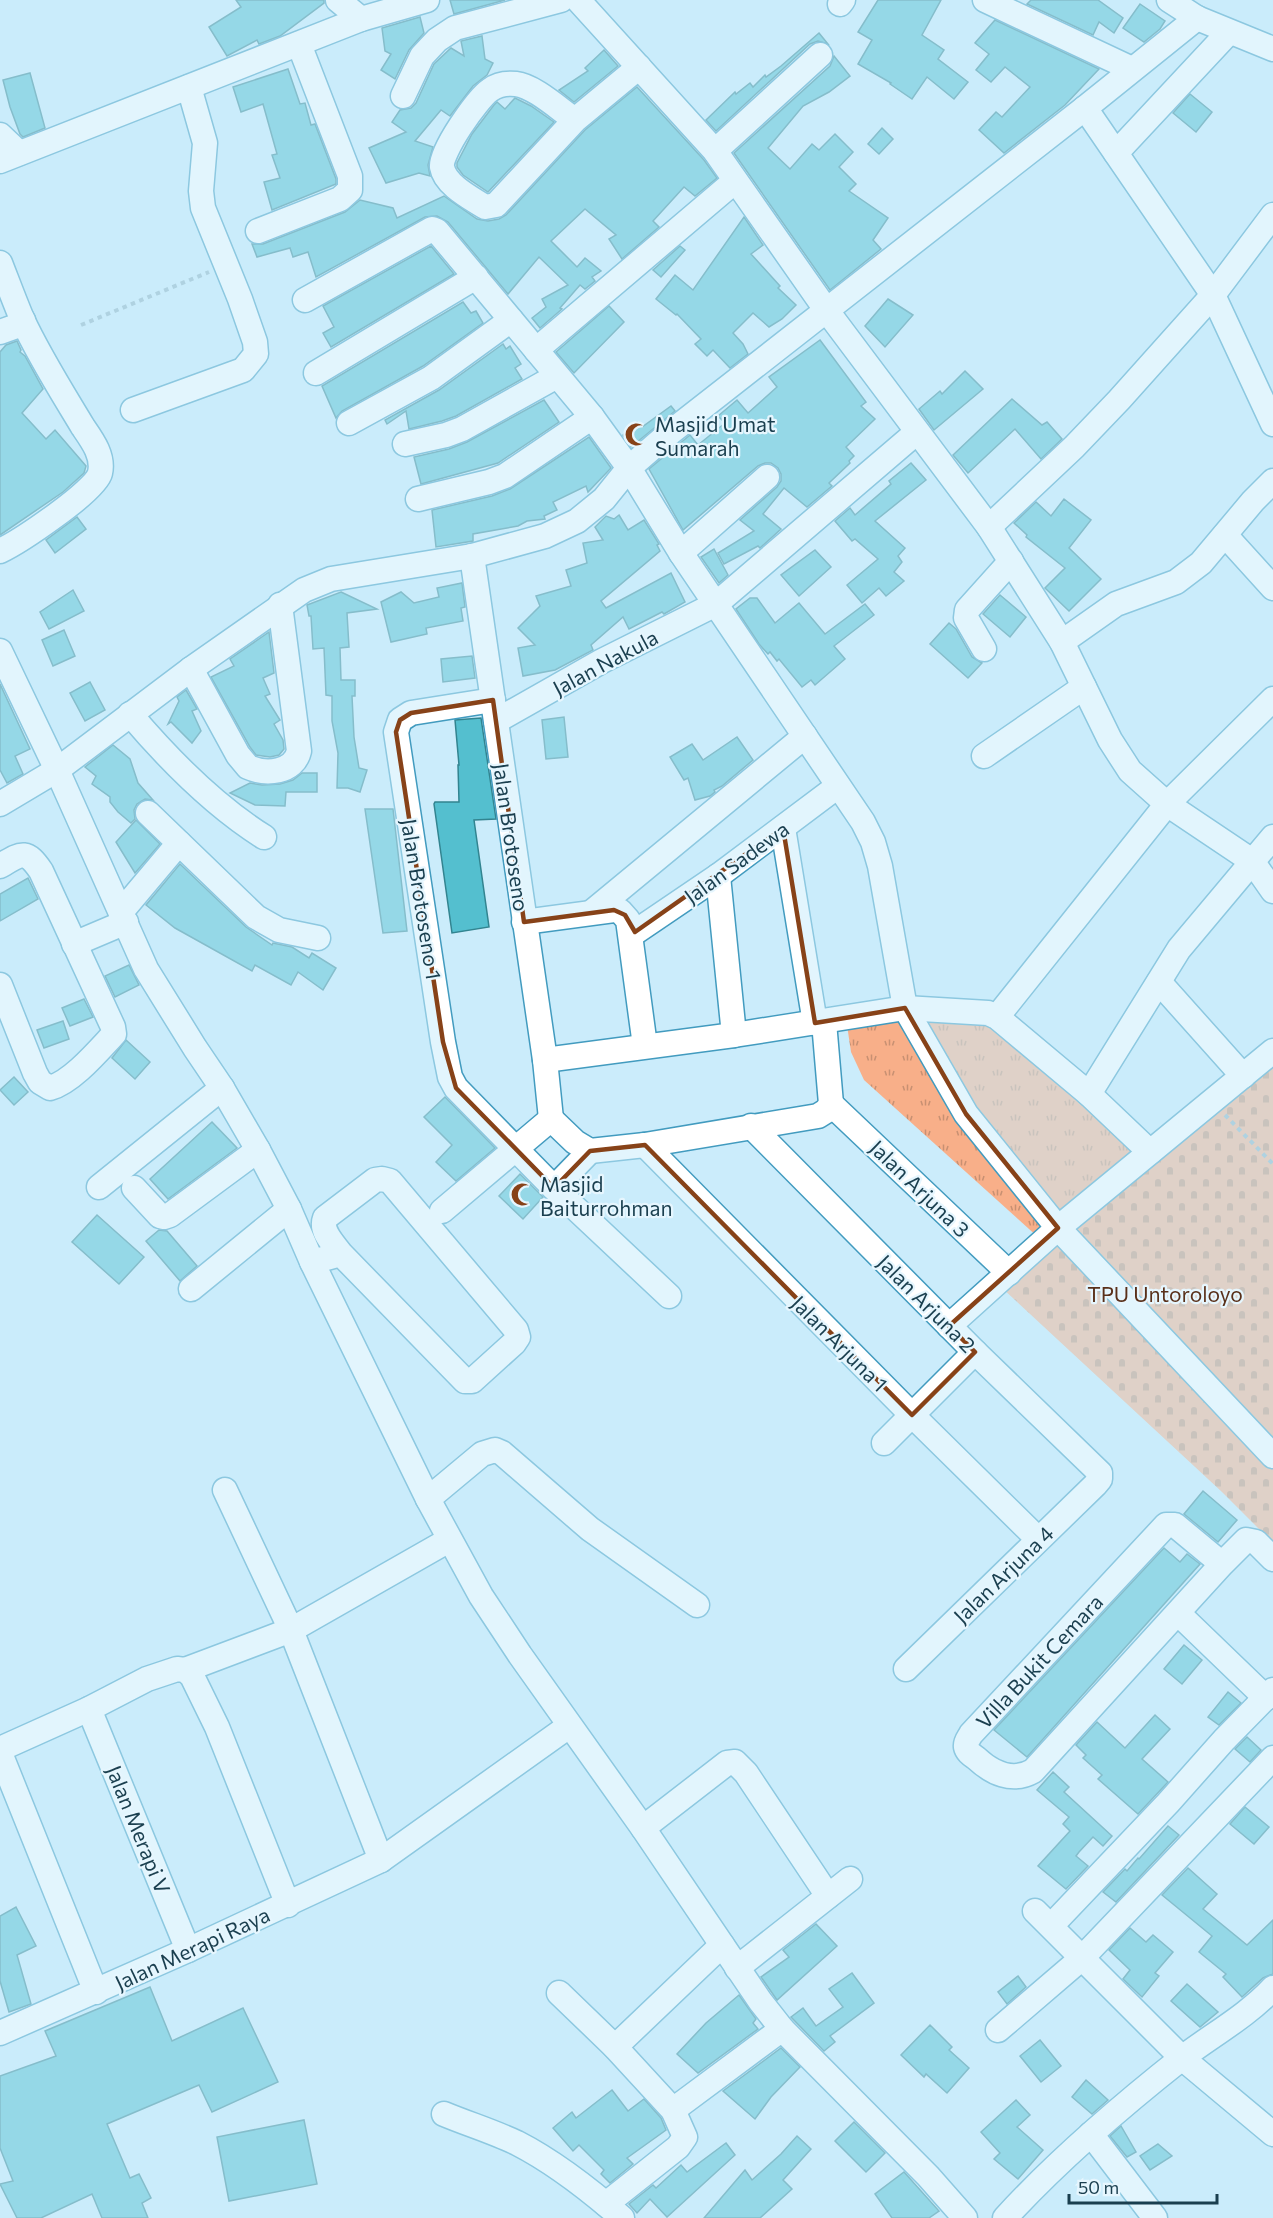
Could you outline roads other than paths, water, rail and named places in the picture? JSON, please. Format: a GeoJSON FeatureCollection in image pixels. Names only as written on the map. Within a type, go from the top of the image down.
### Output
{"type":"FeatureCollection","features":[{"type":"Feature","properties":{"kind":"street"},"geometry":{"type":"LineString","coordinates":[[338,0],[361,19]]}},
{"type":"Feature","properties":{"kind":"street"},"geometry":{"type":"LineString","coordinates":[[0,135],[9,157],[361,19],[427,0]]}},
{"type":"Feature","properties":{"kind":"street"},"geometry":{"type":"LineString","coordinates":[[403,96],[422,56],[437,40],[455,28],[561,0]]}},
{"type":"Feature","properties":{"kind":"street"},"geometry":{"type":"LineString","coordinates":[[578,0],[715,151],[827,311],[989,527],[1062,642],[1120,756],[1130,771],[1167,804],[1252,861],[1273,891]]}},
{"type":"Feature","properties":{"kind":"street"},"geometry":{"type":"LineString","coordinates":[[985,0],[1132,69]]}},
{"type":"Feature","properties":{"kind":"street"},"geometry":{"type":"LineString","coordinates":[[1169,0],[1197,18],[1273,49]]}},
{"type":"Feature","properties":{"kind":"street"},"geometry":{"type":"LineString","coordinates":[[0,804],[57,770],[191,669],[304,590],[331,579],[472,556],[545,536],[577,521],[604,499],[629,468],[1197,18]]}},
{"type":"Feature","properties":{"kind":"street"},"geometry":{"type":"LineString","coordinates":[[1116,153],[1229,32]]}},
{"type":"Feature","properties":{"kind":"street"},"geometry":{"type":"LineString","coordinates":[[258,231],[340,198],[350,190],[350,176],[299,44]]}},
{"type":"Feature","properties":{"kind":"street"},"geometry":{"type":"LineString","coordinates":[[715,151],[820,55]]}},
{"type":"Feature","properties":{"kind":"street"},"geometry":{"type":"LineString","coordinates":[[575,120],[530,88],[518,84],[496,86],[479,98],[448,148],[442,167],[445,176],[452,184],[485,207],[496,205],[575,120],[639,67]]}},
{"type":"Feature","properties":{"kind":"street"},"geometry":{"type":"LineString","coordinates":[[133,410],[243,370],[256,354],[255,342],[203,208],[201,191],[205,142],[189,87]]}},
{"type":"Feature","properties":{"kind":"street"},"geometry":{"type":"LineString","coordinates":[[1085,108],[1214,295],[1273,424]]}},
{"type":"Feature","properties":{"kind":"street"},"geometry":{"type":"LineString","coordinates":[[536,350],[735,181]]}},
{"type":"Feature","properties":{"kind":"street"},"geometry":{"type":"LineString","coordinates":[[989,527],[1074,447],[1214,295],[1273,215]]}},
{"type":"Feature","properties":{"kind":"street"},"geometry":{"type":"LineString","coordinates":[[305,300],[432,229],[437,231],[476,277],[592,417],[629,468],[681,553],[863,822],[873,842],[880,866],[905,1008],[966,1114],[1058,1228],[1273,1456]]}},
{"type":"Feature","properties":{"kind":"street"},"geometry":{"type":"LineString","coordinates":[[0,263],[23,320],[95,447],[101,463],[98,480],[80,496],[20,542],[0,551]]}},
{"type":"Feature","properties":{"kind":"street"},"geometry":{"type":"LineString","coordinates":[[316,374],[476,277]]}},
{"type":"Feature","properties":{"kind":"street"},"geometry":{"type":"LineString","coordinates":[[0,332],[14,327],[23,320]]}},
{"type":"Feature","properties":{"kind":"street"},"geometry":{"type":"LineString","coordinates":[[349,423],[431,378],[511,320]]}},
{"type":"Feature","properties":{"kind":"street"},"geometry":{"type":"LineString","coordinates":[[405,444],[462,429],[558,376]]}},
{"type":"Feature","properties":{"kind":"street"},"geometry":{"type":"LineString","coordinates":[[418,499],[505,476],[592,417]]}},
{"type":"Feature","properties":{"kind":"street","name":"Jalan Nakula"},"geometry":{"type":"LineString","coordinates":[[494,711],[717,604],[917,432]]}},
{"type":"Feature","properties":{"kind":"street"},"geometry":{"type":"LineString","coordinates":[[681,553],[767,477]]}},
{"type":"Feature","properties":{"kind":"street"},"geometry":{"type":"LineString","coordinates":[[1062,642],[1116,604],[1176,582],[1201,563],[1253,501],[1273,481]]}},
{"type":"Feature","properties":{"kind":"street"},"geometry":{"type":"LineString","coordinates":[[1225,535],[1273,588]]}},
{"type":"Feature","properties":{"kind":"street","name":"Jalan Brotoseno"},"geometry":{"type":"LineString","coordinates":[[472,556],[545,1060],[551,1119]]}},
{"type":"Feature","properties":{"kind":"street"},"geometry":{"type":"LineString","coordinates":[[984,649],[966,618],[967,610],[1011,561]]}},
{"type":"Feature","properties":{"kind":"street"},"geometry":{"type":"LineString","coordinates":[[191,669],[238,754],[248,767],[269,771],[285,770],[298,757],[299,751],[280,605]]}},
{"type":"Feature","properties":{"kind":"street"},"geometry":{"type":"LineString","coordinates":[[0,651],[57,770],[146,969],[222,1088],[258,1150],[289,1209],[312,1262],[428,1499],[482,1596],[569,1726],[643,1828],[737,1968],[782,2029],[928,2176],[965,2218]]}},
{"type":"Feature","properties":{"kind":"street"},"geometry":{"type":"LineString","coordinates":[[984,756],[1084,687]]}},
{"type":"Feature","properties":{"kind":"street"},"geometry":{"type":"LineString","coordinates":[[997,1017],[1167,804],[1273,699]]}},
{"type":"Feature","properties":{"kind":"street","name":"Jalan Brotoseno 1"},"geometry":{"type":"LineString","coordinates":[[494,711],[411,714],[400,720],[396,732],[450,1077],[456,1088],[554,1188],[669,1296]]}},
{"type":"Feature","properties":{"kind":"street"},"geometry":{"type":"LineString","coordinates":[[130,714],[174,762],[238,821],[264,837]]}},
{"type":"Feature","properties":{"kind":"street"},"geometry":{"type":"LineString","coordinates":[[592,912],[805,736]]}},
{"type":"Feature","properties":{"kind":"street","name":"Jalan Sadewa"},"geometry":{"type":"LineString","coordinates":[[631,935],[718,876],[838,786]]}},
{"type":"Feature","properties":{"kind":"street"},"geometry":{"type":"LineString","coordinates":[[148,813],[256,916],[279,930],[318,938]]}},
{"type":"Feature","properties":{"kind":"street"},"geometry":{"type":"LineString","coordinates":[[442,1212],[551,1119],[575,1142],[590,1151],[645,1145],[751,1126],[808,1119],[826,1111],[831,1104],[819,1022],[783,828]]}},
{"type":"Feature","properties":{"kind":"street"},"geometry":{"type":"LineString","coordinates":[[1089,1094],[1179,949],[1273,837]]}},
{"type":"Feature","properties":{"kind":"street"},"geometry":{"type":"LineString","coordinates":[[74,944],[124,917],[179,843]]}},
{"type":"Feature","properties":{"kind":"street"},"geometry":{"type":"LineString","coordinates":[[0,866],[25,854],[31,857],[41,871],[113,1027],[114,1034],[64,1082],[50,1088],[40,1082],[0,985]]}},
{"type":"Feature","properties":{"kind":"street"},"geometry":{"type":"LineString","coordinates":[[718,876],[734,1035]]}},
{"type":"Feature","properties":{"kind":"street"},"geometry":{"type":"LineString","coordinates":[[524,922],[592,912],[620,911],[628,920],[631,935],[645,1046]]}},
{"type":"Feature","properties":{"kind":"street"},"geometry":{"type":"LineString","coordinates":[[1159,982],[1243,1076]]}},
{"type":"Feature","properties":{"kind":"street"},"geometry":{"type":"LineString","coordinates":[[545,1060],[734,1035],[905,1008],[988,1013],[997,1017],[1089,1094],[1150,1152]]}},
{"type":"Feature","properties":{"kind":"street"},"geometry":{"type":"LineString","coordinates":[[950,1326],[1058,1228],[1273,1051]]}},
{"type":"Feature","properties":{"kind":"street"},"geometry":{"type":"LineString","coordinates":[[99,1187],[222,1088]]}},
{"type":"Feature","properties":{"kind":"street","name":"Jalan Arjuna 3"},"geometry":{"type":"LineString","coordinates":[[831,1104],[1009,1273]]}},
{"type":"Feature","properties":{"kind":"street","name":"Jalan Arjuna 2"},"geometry":{"type":"LineString","coordinates":[[751,1126],[975,1352],[1096,1467],[1100,1473],[1100,1479]]}},
{"type":"Feature","properties":{"kind":"street","name":"Jalan Arjuna 1"},"geometry":{"type":"LineString","coordinates":[[645,1145],[1038,1539]]}},
{"type":"Feature","properties":{"kind":"street"},"geometry":{"type":"LineString","coordinates":[[135,1188],[160,1216],[164,1217],[170,1215],[258,1150]]}},
{"type":"Feature","properties":{"kind":"street"},"geometry":{"type":"LineString","coordinates":[[554,1188],[590,1151]]}},
{"type":"Feature","properties":{"kind":"street"},"geometry":{"type":"LineString","coordinates":[[375,1180],[390,1181],[516,1330],[518,1337],[472,1381],[465,1381],[341,1254],[324,1229],[325,1218],[375,1180]]}},
{"type":"Feature","properties":{"kind":"street"},"geometry":{"type":"LineString","coordinates":[[191,1289],[289,1209]]}},
{"type":"Feature","properties":{"kind":"street"},"geometry":{"type":"LineString","coordinates":[[312,1262],[341,1254]]}},
{"type":"Feature","properties":{"kind":"street"},"geometry":{"type":"LineString","coordinates":[[884,1443],[975,1352]]}},
{"type":"Feature","properties":{"kind":"street"},"geometry":{"type":"LineString","coordinates":[[428,1499],[482,1454],[495,1450],[502,1453],[590,1529],[697,1605]]}},
{"type":"Feature","properties":{"kind":"street","name":"Jalan Arjuna 4"},"geometry":{"type":"LineString","coordinates":[[906,1669],[1100,1479]]}},
{"type":"Feature","properties":{"kind":"street"},"geometry":{"type":"LineString","coordinates":[[225,1490],[291,1630],[381,1860]]}},
{"type":"Feature","properties":{"kind":"street","name":"Villa Bukit Cemara"},"geometry":{"type":"LineString","coordinates":[[1222,1564],[1175,1525],[1166,1525],[971,1734],[966,1742],[966,1748],[970,1754],[986,1767],[1002,1775],[1023,1777],[1033,1771],[1246,1539],[1256,1542],[1273,1559]]}},
{"type":"Feature","properties":{"kind":"street"},"geometry":{"type":"LineString","coordinates":[[0,1749],[89,1709],[147,1679],[177,1669],[185,1670],[291,1630],[449,1540]]}},
{"type":"Feature","properties":{"kind":"street"},"geometry":{"type":"LineString","coordinates":[[1185,1620],[1270,1694],[1224,1740],[1168,1803],[1043,1918],[1182,2058],[1273,2134]]}},
{"type":"Feature","properties":{"kind":"street"},"geometry":{"type":"LineString","coordinates":[[185,1670],[192,1676],[217,1727],[288,1905]]}},
{"type":"Feature","properties":{"kind":"street","name":"Jalan Merapi V"},"geometry":{"type":"LineString","coordinates":[[89,1709],[188,1950]]}},
{"type":"Feature","properties":{"kind":"street","name":"Jalan Merapi Raya"},"geometry":{"type":"LineString","coordinates":[[0,2033],[288,1905],[381,1860],[569,1726]]}},
{"type":"Feature","properties":{"kind":"street"},"geometry":{"type":"LineString","coordinates":[[0,1753],[96,1992]]}},
{"type":"Feature","properties":{"kind":"street"},"geometry":{"type":"LineString","coordinates":[[998,2030],[1082,1958],[1273,1758]]}},
{"type":"Feature","properties":{"kind":"street"},"geometry":{"type":"LineString","coordinates":[[643,1828],[727,1763],[735,1762],[746,1773],[828,1896]]}},
{"type":"Feature","properties":{"kind":"street"},"geometry":{"type":"LineString","coordinates":[[737,1968],[850,1879]]}},
{"type":"Feature","properties":{"kind":"street"},"geometry":{"type":"LineString","coordinates":[[615,2047],[722,1945]]}},
{"type":"Feature","properties":{"kind":"street"},"geometry":{"type":"LineString","coordinates":[[1005,2218],[1091,2134],[1182,2058],[1252,2007],[1273,1988]]}},
{"type":"Feature","properties":{"kind":"street"},"geometry":{"type":"LineString","coordinates":[[444,2114],[536,2153],[614,2211],[683,2141],[684,2132],[673,2110],[615,2047],[559,1993]]}},
{"type":"Feature","properties":{"kind":"street"},"geometry":{"type":"LineString","coordinates":[[673,2110],[782,2029]]}},
{"type":"Feature","properties":{"kind":"street"},"geometry":{"type":"LineString","coordinates":[[1091,2134],[1155,2218]]}},
{"type":"Feature","properties":{"kind":"place","name":"Masjid Umat Sumarah"},"geometry":{"type":"Point","coordinates":[637,435]}},
{"type":"Feature","properties":{"kind":"place","name":"Masjid Baiturrohman"},"geometry":{"type":"Point","coordinates":[522,1195]}},
{"type":"Feature","properties":{"kind":"park label","name":"TPU Untoroloyo"},"geometry":{"type":"Point","coordinates":[1165,1293]}}]}
